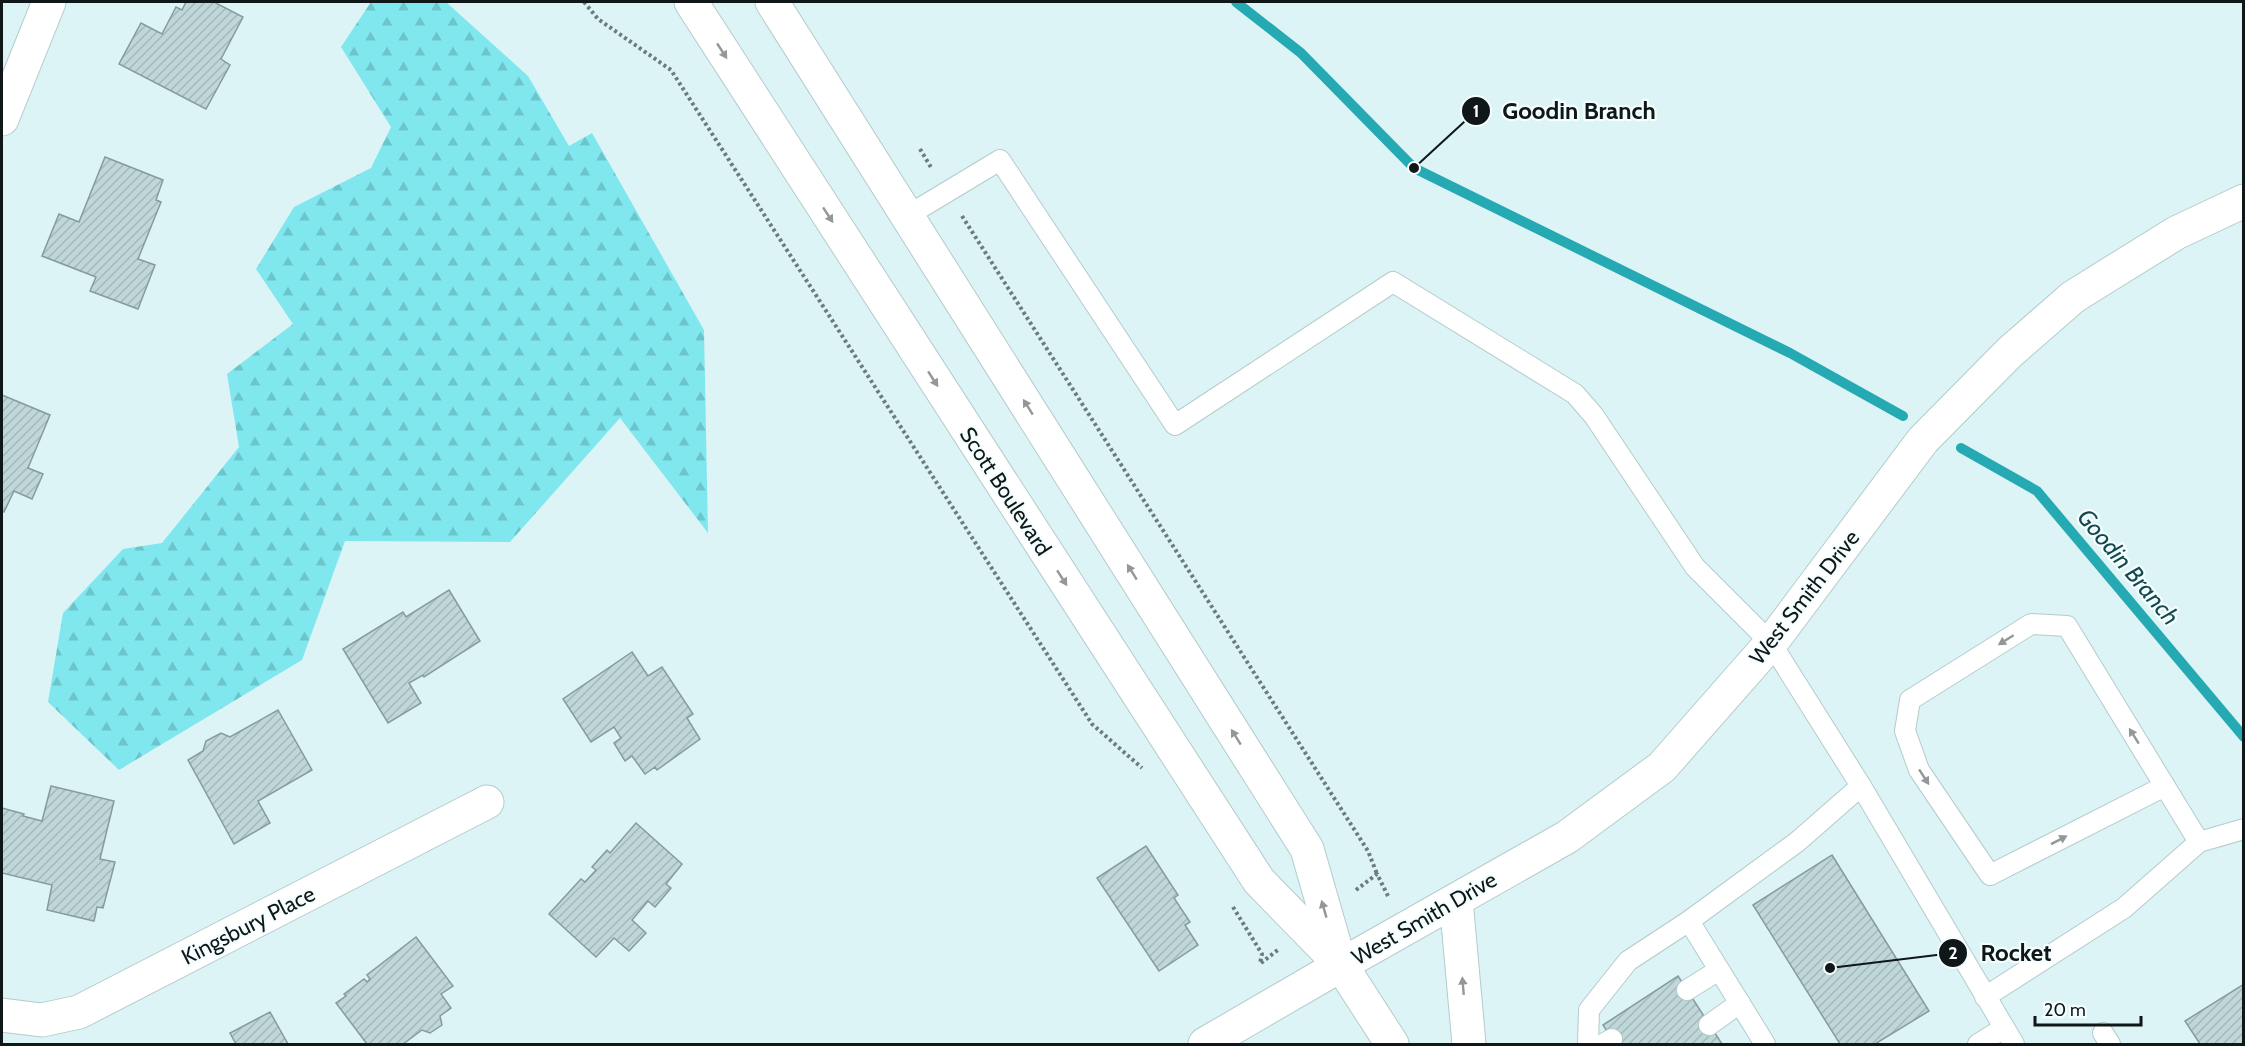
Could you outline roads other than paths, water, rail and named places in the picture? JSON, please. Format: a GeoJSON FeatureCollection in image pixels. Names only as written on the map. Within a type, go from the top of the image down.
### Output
{"type":"FeatureCollection","features":[{"type":"Feature","properties":{"kind":"main road"},"geometry":{"type":"LineString","coordinates":[[2,119],[49,2]]}},
{"type":"Feature","properties":{"kind":"main road","name":"Scott Boulevard"},"geometry":{"type":"LineString","coordinates":[[691,2],[1258,881],[1341,965],[1392,1044]]}},
{"type":"Feature","properties":{"kind":"main road","name":"Scott Boulevard"},"geometry":{"type":"LineString","coordinates":[[772,2],[1307,849],[1341,965]]}},
{"type":"Feature","properties":{"kind":"main road","name":"West Smith Drive"},"geometry":{"type":"LineString","coordinates":[[1205,1044],[1567,837],[1662,767],[1771,643],[1923,440],[2010,352],[2073,297],[2176,233],[2244,201]]}},
{"type":"Feature","properties":{"kind":"main road","name":"Kingsbury Place"},"geometry":{"type":"LineString","coordinates":[[2,1015],[42,1020],[79,1012],[487,802]]}},
{"type":"Feature","properties":{"kind":"main road"},"geometry":{"type":"LineString","coordinates":[[1456,900],[1469,1044]]}},
{"type":"Feature","properties":{"kind":"lane"},"geometry":{"type":"LineString","coordinates":[[907,216],[1000,160],[1175,424],[1393,282],[1575,394],[1594,416],[1695,567],[1771,643],[1861,786],[2009,1036],[1978,1044]]}},
{"type":"Feature","properties":{"kind":"lane"},"geometry":{"type":"LineString","coordinates":[[2165,786],[1990,875],[1919,770],[1905,731],[1910,700],[2031,624],[2067,626],[2165,786],[2199,842]]}},
{"type":"Feature","properties":{"kind":"lane"},"geometry":{"type":"LineString","coordinates":[[1588,1044],[1589,1010],[1628,962],[1689,921],[1797,842],[1861,786]]}},
{"type":"Feature","properties":{"kind":"lane"},"geometry":{"type":"LineString","coordinates":[[1985,997],[2124,908],[2199,842],[2244,829]]}},
{"type":"Feature","properties":{"kind":"lane"},"geometry":{"type":"LineString","coordinates":[[1689,921],[1765,1044]]}},
{"type":"Feature","properties":{"kind":"lane"},"geometry":{"type":"LineString","coordinates":[[1687,990],[1719,970]]}},
{"type":"Feature","properties":{"kind":"lane"},"geometry":{"type":"LineString","coordinates":[[1709,1024],[1740,1003]]}},
{"type":"Feature","properties":{"kind":"waterway","name":"Goodin Branch"},"geometry":{"type":"LineString","coordinates":[[1236,2],[1301,53],[1414,168],[1790,353],[1903,416]]}},
{"type":"Feature","properties":{"kind":"waterway","name":"Goodin Branch"},"geometry":{"type":"LineString","coordinates":[[1961,448],[2037,491],[2244,737]]}},
{"type":"Feature","properties":{"kind":"place","name":"Goodin Branch"},"geometry":{"type":"Point","coordinates":[1414,168]}},
{"type":"Feature","properties":{"kind":"place","name":"Rocket"},"geometry":{"type":"Point","coordinates":[1830,968]}}]}
